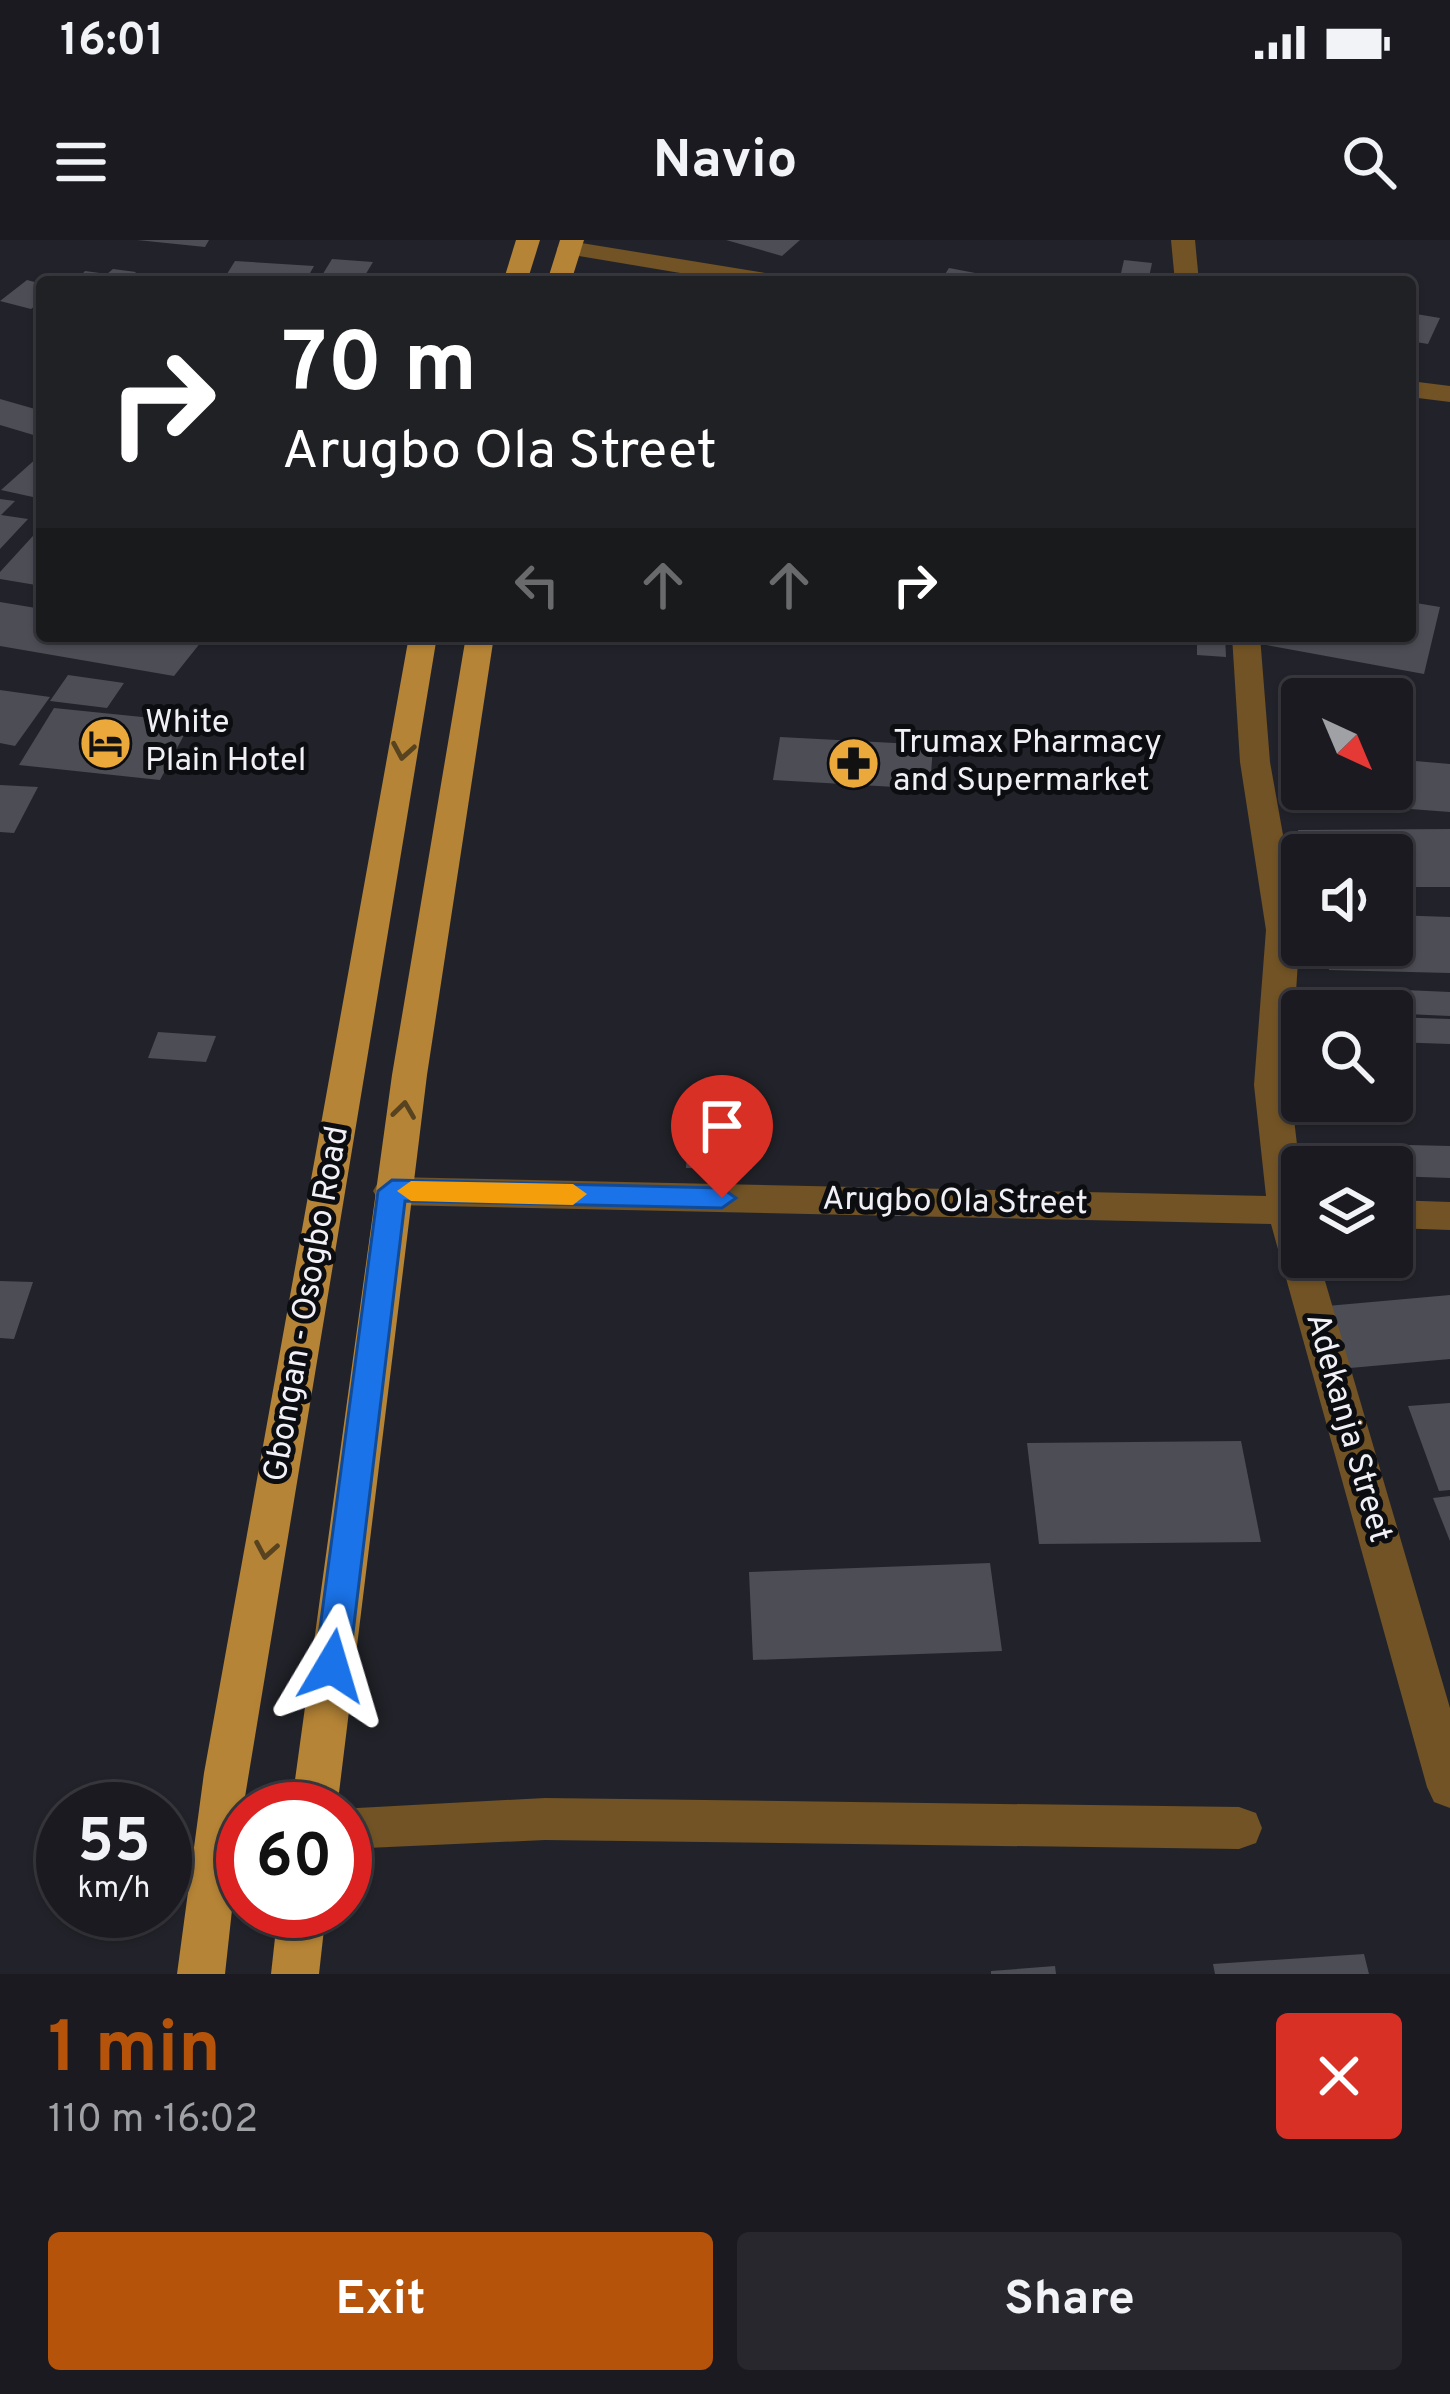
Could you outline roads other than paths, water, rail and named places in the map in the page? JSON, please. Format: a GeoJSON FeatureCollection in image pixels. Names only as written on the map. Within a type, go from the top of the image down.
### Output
{"type":"FeatureCollection","features":[{"type":"Feature","properties":{"kind":"main road"},"geometry":{"type":"LineString","coordinates":[[516,276],[528,240]]}},
{"type":"Feature","properties":{"kind":"main road"},"geometry":{"type":"LineString","coordinates":[[561,276],[570,244]]}},
{"type":"Feature","properties":{"kind":"main road","name":"Gbongan - Osogbo Road"},"geometry":{"type":"LineString","coordinates":[[201,1974],[227,1774],[422,642]]}},
{"type":"Feature","properties":{"kind":"main road","name":"Gbongan - Osogbo Road"},"geometry":{"type":"LineString","coordinates":[[317,1782],[392,1191],[480,642]]}},
{"type":"Feature","properties":{"kind":"main road"},"geometry":{"type":"LineString","coordinates":[[351,1053],[412,1052]]}},
{"type":"Feature","properties":{"kind":"main road"},"geometry":{"type":"LineString","coordinates":[[295,1974],[299,1938]]}},
{"type":"Feature","properties":{"kind":"street"},"geometry":{"type":"LineString","coordinates":[[1183,240],[1186,276]]}},
{"type":"Feature","properties":{"kind":"street"},"geometry":{"type":"LineString","coordinates":[[570,244],[745,276]]}},
{"type":"Feature","properties":{"kind":"street"},"geometry":{"type":"LineString","coordinates":[[1416,390],[1450,394]]}},
{"type":"Feature","properties":{"kind":"street","name":"Adekanja Street"},"geometry":{"type":"LineString","coordinates":[[1246,642],[1255,762],[1283,930],[1272,1085],[1283,1146]]}},
{"type":"Feature","properties":{"kind":"street","name":"Arugbo Ola Street"},"geometry":{"type":"LineString","coordinates":[[392,1191],[1281,1210]]}},
{"type":"Feature","properties":{"kind":"street"},"geometry":{"type":"LineString","coordinates":[[1413,1215],[1450,1216]]}},
{"type":"Feature","properties":{"kind":"street","name":"Adekanja Street"},"geometry":{"type":"LineString","coordinates":[[1312,1278],[1450,1786]]}},
{"type":"Feature","properties":{"kind":"street"},"geometry":{"type":"LineString","coordinates":[[372,1827],[545,1819],[1239,1828]]}},
{"type":"Feature","properties":{"kind":"place","name":"White Plain Hotel"},"geometry":{"type":"Point","coordinates":[106,743]}},
{"type":"Feature","properties":{"kind":"place","name":"Trumax Pharmacy and Supermarket"},"geometry":{"type":"Point","coordinates":[854,763]}}]}
